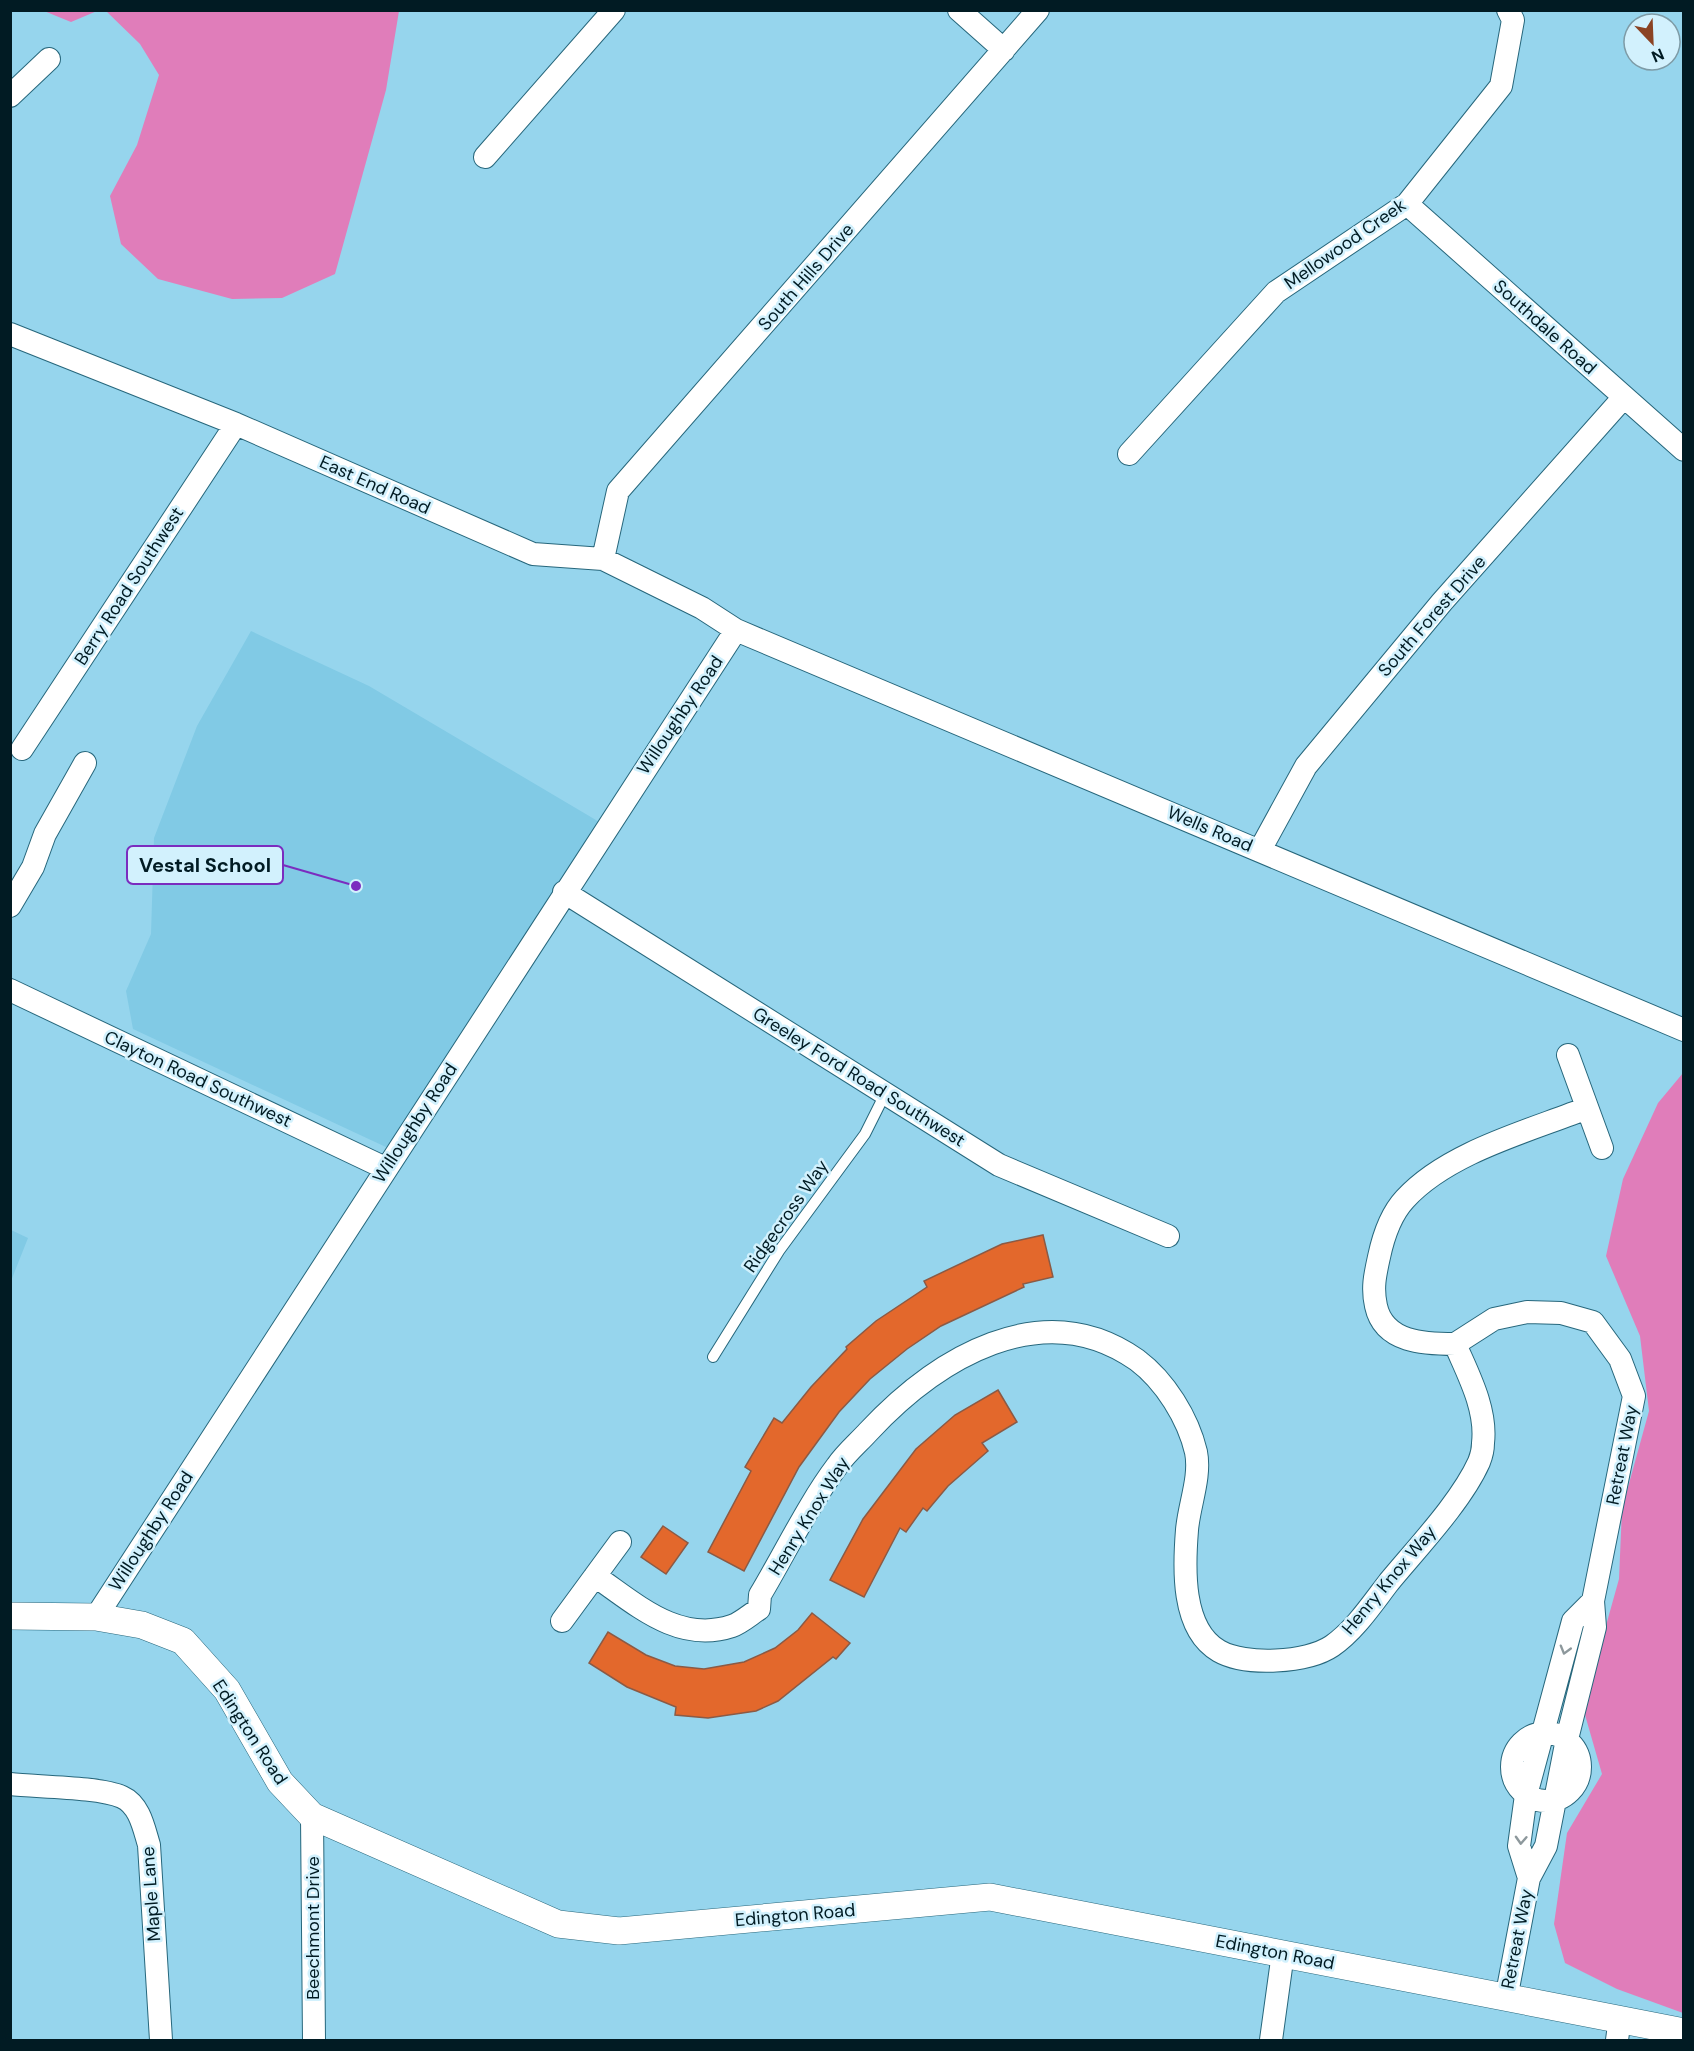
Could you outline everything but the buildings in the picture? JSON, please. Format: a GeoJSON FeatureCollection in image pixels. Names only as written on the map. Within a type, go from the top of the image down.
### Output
{"type":"FeatureCollection","features":[{"type":"Feature","properties":{"kind":"street"},"geometry":{"type":"LineString","coordinates":[[485,157],[614,10]]}},
{"type":"Feature","properties":{"kind":"street"},"geometry":{"type":"LineString","coordinates":[[959,10],[1004,50]]}},
{"type":"Feature","properties":{"kind":"street","name":"South Hills Drive"},"geometry":{"type":"LineString","coordinates":[[603,559],[618,491],[1038,10]]}},
{"type":"Feature","properties":{"kind":"street","name":"Mellowood Creek"},"geometry":{"type":"LineString","coordinates":[[1129,454],[1276,292],[1407,204],[1501,86],[1513,20],[1508,10]]}},
{"type":"Feature","properties":{"kind":"street"},"geometry":{"type":"LineString","coordinates":[[10,96],[49,58]]}},
{"type":"Feature","properties":{"kind":"street","name":"Southdale Road"},"geometry":{"type":"LineString","coordinates":[[1407,204],[1683,450]]}},
{"type":"Feature","properties":{"kind":"street","name":"East End Road"},"geometry":{"type":"LineString","coordinates":[[10,334],[236,424],[533,554],[603,559],[702,608],[736,630]]}},
{"type":"Feature","properties":{"kind":"street","name":"South Forest Drive"},"geometry":{"type":"LineString","coordinates":[[1260,850],[1306,766],[1442,602],[1624,398]]}},
{"type":"Feature","properties":{"kind":"street","name":"Berry Road Southwest"},"geometry":{"type":"LineString","coordinates":[[22,749],[236,424]]}},
{"type":"Feature","properties":{"kind":"street","name":"Wells Road"},"geometry":{"type":"LineString","coordinates":[[736,630],[1683,1030]]}},
{"type":"Feature","properties":{"kind":"street","name":"Willoughby Road"},"geometry":{"type":"LineString","coordinates":[[96,1617],[736,630]]}},
{"type":"Feature","properties":{"kind":"street"},"geometry":{"type":"LineString","coordinates":[[10,906],[33,867],[45,834],[85,763]]}},
{"type":"Feature","properties":{"kind":"street","name":"Greeley Ford Road Southwest"},"geometry":{"type":"LineString","coordinates":[[564,892],[999,1165],[1168,1236]]}},
{"type":"Feature","properties":{"kind":"street","name":"Clayton Road Southwest"},"geometry":{"type":"LineString","coordinates":[[10,990],[386,1168]]}},
{"type":"Feature","properties":{"kind":"street"},"geometry":{"type":"LineString","coordinates":[[1568,1055],[1602,1148]]}},
{"type":"Feature","properties":{"kind":"street"},"geometry":{"type":"LineString","coordinates":[[1455,1344],[1410,1342],[1391,1329],[1378,1315],[1372,1290],[1386,1231],[1404,1200],[1456,1160],[1587,1108]]}},
{"type":"Feature","properties":{"kind":"street","name":"Retreat Way"},"geometry":{"type":"LineString","coordinates":[[1455,1344],[1494,1319],[1527,1312],[1561,1313],[1593,1322],[1620,1359],[1634,1396],[1593,1601],[1595,1627],[1567,1739]]}},
{"type":"Feature","properties":{"kind":"street","name":"Henry Knox Way"},"geometry":{"type":"LineString","coordinates":[[595,1576],[655,1617],[680,1629],[704,1632],[733,1626],[759,1609],[760,1595],[837,1466],[892,1407],[936,1371],[987,1346],[1024,1334],[1063,1332],[1103,1340],[1139,1362],[1165,1389],[1186,1422],[1196,1455],[1187,1529],[1186,1578],[1189,1603],[1199,1632],[1218,1650],[1240,1658],[1273,1661],[1309,1656],[1330,1647],[1350,1630],[1426,1538],[1480,1460],[1484,1440],[1482,1416],[1471,1379],[1455,1344]]}},
{"type":"Feature","properties":{"kind":"street"},"geometry":{"type":"LineString","coordinates":[[562,1621],[620,1542]]}},
{"type":"Feature","properties":{"kind":"street","name":"Retreat Way"},"geometry":{"type":"LineString","coordinates":[[1529,1878],[1519,1846],[1526,1795],[1573,1621],[1593,1601]]}},
{"type":"Feature","properties":{"kind":"street","name":"Edington Road"},"geometry":{"type":"LineString","coordinates":[[10,1616],[96,1617],[142,1625],[183,1641],[227,1690],[280,1782],[312,1816],[558,1924],[619,1931],[990,1897],[1283,1953],[1506,1999],[1619,2029],[1683,2032]]}},
{"type":"Feature","properties":{"kind":"street"},"geometry":{"type":"LineString","coordinates":[[1526,1795],[1539,1800],[1553,1800],[1565,1795],[1575,1786],[1580,1774],[1580,1761],[1576,1749],[1567,1739],[1542,1733]]}},
{"type":"Feature","properties":{"kind":"street","name":"Maple Lane"},"geometry":{"type":"LineString","coordinates":[[10,1784],[90,1791],[124,1797],[141,1816],[149,1845],[161,2040]]}},
{"type":"Feature","properties":{"kind":"street","name":"Retreat Way"},"geometry":{"type":"LineString","coordinates":[[1506,1999],[1529,1878],[1545,1845],[1553,1800]]}},
{"type":"Feature","properties":{"kind":"street","name":"Beechmont Drive"},"geometry":{"type":"LineString","coordinates":[[312,1816],[314,2040]]}},
{"type":"Feature","properties":{"kind":"street"},"geometry":{"type":"LineString","coordinates":[[1271,2040],[1283,1953]]}},
{"type":"Feature","properties":{"kind":"lane","name":"Ridgecross Way"},"geometry":{"type":"LineString","coordinates":[[712,1358],[780,1251],[865,1134],[885,1094]]}},
{"type":"Feature","properties":{"kind":"shaded area"},"geometry":{"type":"Polygon","coordinates":[[[44,11],[97,11],[71,22],[44,11]]]}},
{"type":"Feature","properties":{"kind":"shaded area"},"geometry":{"type":"Polygon","coordinates":[[[106,11],[399,11],[386,90],[335,274],[282,298],[232,299],[158,279],[121,244],[110,196],[137,145],[159,75],[140,44],[106,11]]]}},
{"type":"Feature","properties":{"kind":"shaded area"},"geometry":{"type":"Polygon","coordinates":[[[251,631],[369,686],[601,823],[388,1148],[133,1029],[126,991],[151,934],[154,838],[197,726],[251,631]]]}},
{"type":"Feature","properties":{"kind":"shaded area"},"geometry":{"type":"Polygon","coordinates":[[[1683,1073],[1683,2013],[1617,1989],[1565,1963],[1554,1924],[1567,1833],[1602,1774],[1583,1708],[1619,1579],[1622,1509],[1649,1411],[1640,1336],[1606,1256],[1623,1179],[1658,1103],[1683,1073]]]}},
{"type":"Feature","properties":{"kind":"shaded area"},"geometry":{"type":"Polygon","coordinates":[[[11,1230],[28,1238],[11,1281],[11,1230]]]}},
{"type":"Feature","properties":{"kind":"place","name":"Vestal School"},"geometry":{"type":"Point","coordinates":[356,886]}}]}
